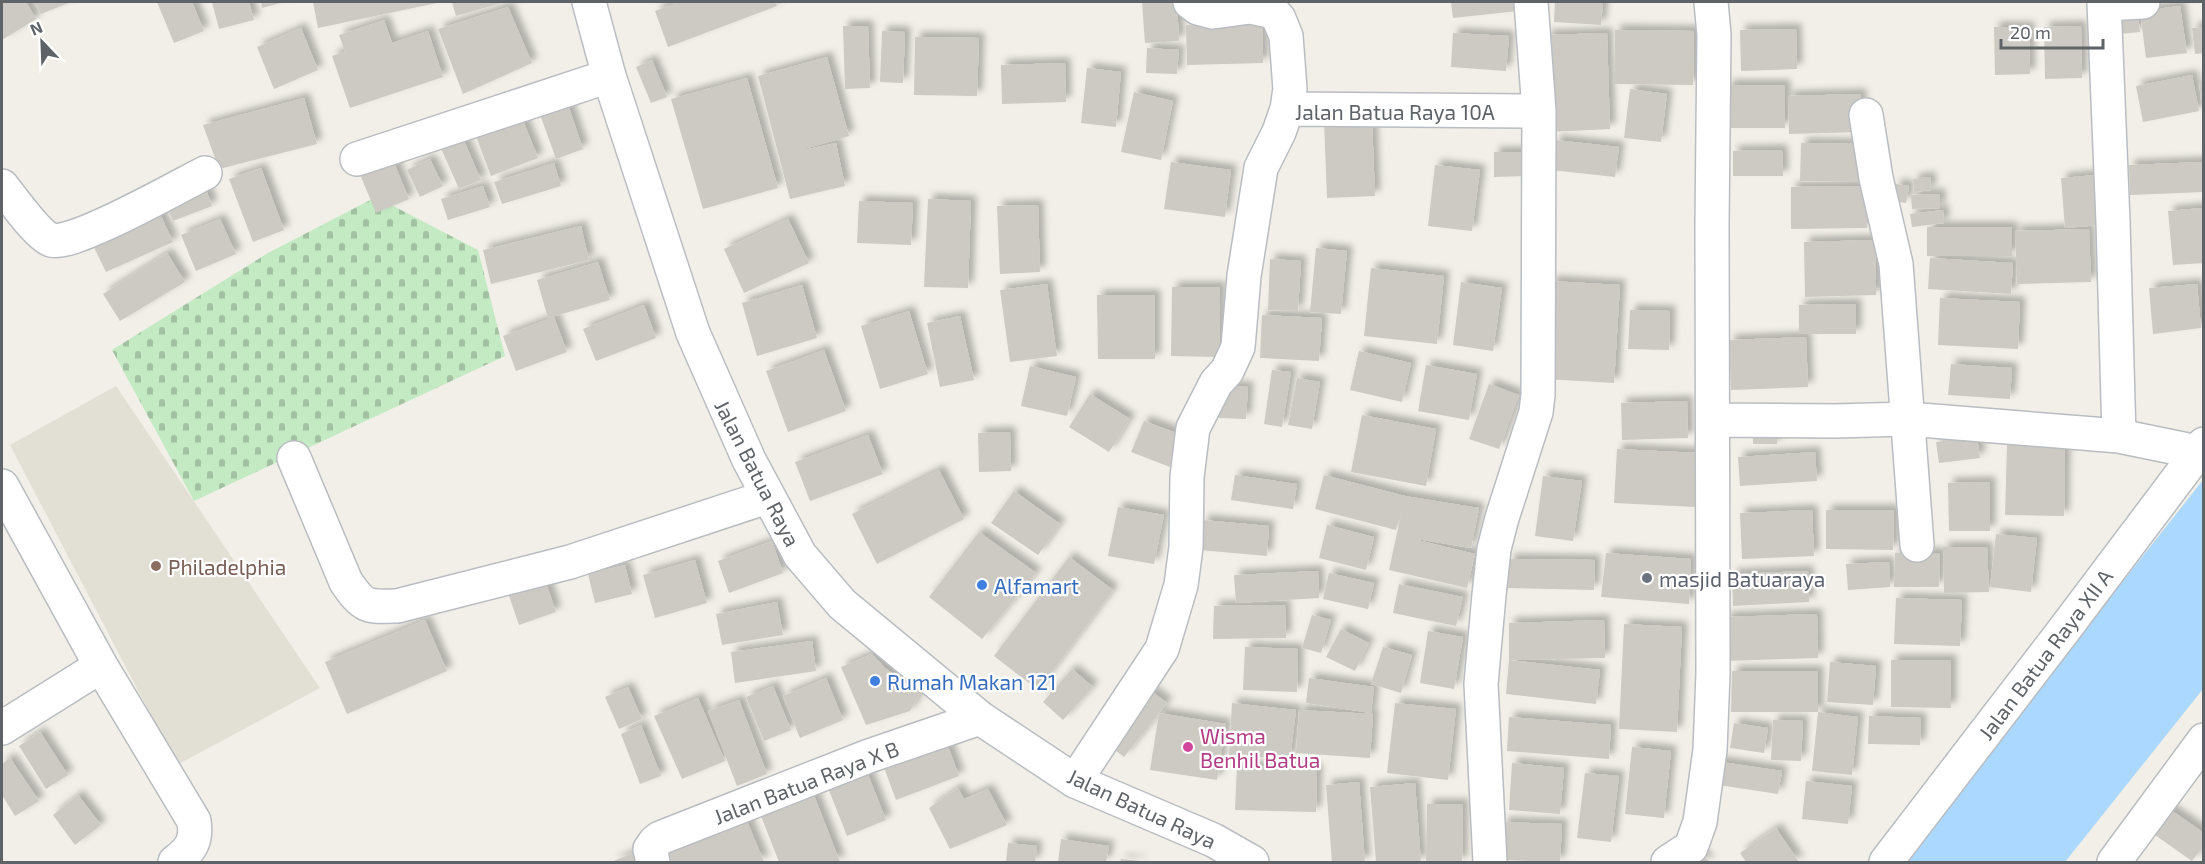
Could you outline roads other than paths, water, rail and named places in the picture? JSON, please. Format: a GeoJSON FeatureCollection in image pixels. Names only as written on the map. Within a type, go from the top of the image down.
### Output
{"type":"FeatureCollection","features":[{"type":"Feature","properties":{"kind":"street","name":"Jalan Batua Raya"},"geometry":{"type":"LineString","coordinates":[[590,2],[609,76],[693,333],[718,393],[767,497],[800,555],[842,604],[980,718],[1075,781],[1213,840],[1252,862]]}},
{"type":"Feature","properties":{"kind":"street"},"geometry":{"type":"LineString","coordinates":[[1190,2],[1198,8],[1213,12],[1250,7],[1273,12],[1279,19],[1286,36],[1290,89],[1287,109]]}},
{"type":"Feature","properties":{"kind":"street"},"geometry":{"type":"LineString","coordinates":[[1490,862],[1481,684],[1494,549],[1536,412],[1538,395],[1539,111],[1531,2]]}},
{"type":"Feature","properties":{"kind":"street"},"geometry":{"type":"LineString","coordinates":[[1668,862],[1691,847],[1700,822],[1710,750],[1713,673],[1714,35],[1711,2]]}},
{"type":"Feature","properties":{"kind":"street"},"geometry":{"type":"LineString","coordinates":[[2119,436],[2104,3],[2143,2]]}},
{"type":"Feature","properties":{"kind":"street"},"geometry":{"type":"LineString","coordinates":[[357,159],[609,76]]}},
{"type":"Feature","properties":{"kind":"street","name":"Jalan Batua Raya 10A"},"geometry":{"type":"LineString","coordinates":[[1075,781],[1162,649],[1180,585],[1186,547],[1187,469],[1193,428],[1216,383],[1227,371],[1238,347],[1244,276],[1261,168],[1279,132],[1287,109],[1539,111]]}},
{"type":"Feature","properties":{"kind":"street"},"geometry":{"type":"LineString","coordinates":[[1866,115],[1876,178],[1896,264],[1917,546]]}},
{"type":"Feature","properties":{"kind":"street"},"geometry":{"type":"LineString","coordinates":[[2,186],[42,234],[54,242],[62,242],[90,231],[205,173]]}},
{"type":"Feature","properties":{"kind":"street"},"geometry":{"type":"LineString","coordinates":[[1713,420],[1908,419],[2119,436],[2200,448]]}},
{"type":"Feature","properties":{"kind":"street","name":"Jalan Batua Raya XII A"},"geometry":{"type":"LineString","coordinates":[[1886,862],[2200,448]]}},
{"type":"Feature","properties":{"kind":"street"},"geometry":{"type":"LineString","coordinates":[[294,458],[346,582],[358,599],[371,607],[397,606],[570,562],[767,497]]}},
{"type":"Feature","properties":{"kind":"street"},"geometry":{"type":"LineString","coordinates":[[2,486],[101,666],[194,821],[196,832],[192,847],[175,862]]}},
{"type":"Feature","properties":{"kind":"street"},"geometry":{"type":"LineString","coordinates":[[2,728],[101,666]]}},
{"type":"Feature","properties":{"kind":"street","name":"Jalan Batua Raya X B"},"geometry":{"type":"LineString","coordinates":[[653,862],[650,849],[660,838],[869,756],[980,718]]}},
{"type":"Feature","properties":{"kind":"street"},"geometry":{"type":"LineString","coordinates":[[2114,862],[2204,740]]}},
{"type":"Feature","properties":{"kind":"water"},"geometry":{"type":"Polygon","coordinates":[[[2203,480],[2203,689],[2065,862],[1901,862],[2203,480]]]}},
{"type":"Feature","properties":{"kind":"place","name":"Philadelphia"},"geometry":{"type":"Point","coordinates":[156,566]}},
{"type":"Feature","properties":{"kind":"place","name":"masjid Batuaraya"},"geometry":{"type":"Point","coordinates":[1647,578]}},
{"type":"Feature","properties":{"kind":"place","name":"Alfamart"},"geometry":{"type":"Point","coordinates":[982,585]}},
{"type":"Feature","properties":{"kind":"place","name":"Rumah Makan 121"},"geometry":{"type":"Point","coordinates":[875,681]}},
{"type":"Feature","properties":{"kind":"place","name":"Wisma Benhil Batua"},"geometry":{"type":"Point","coordinates":[1188,747]}}]}
